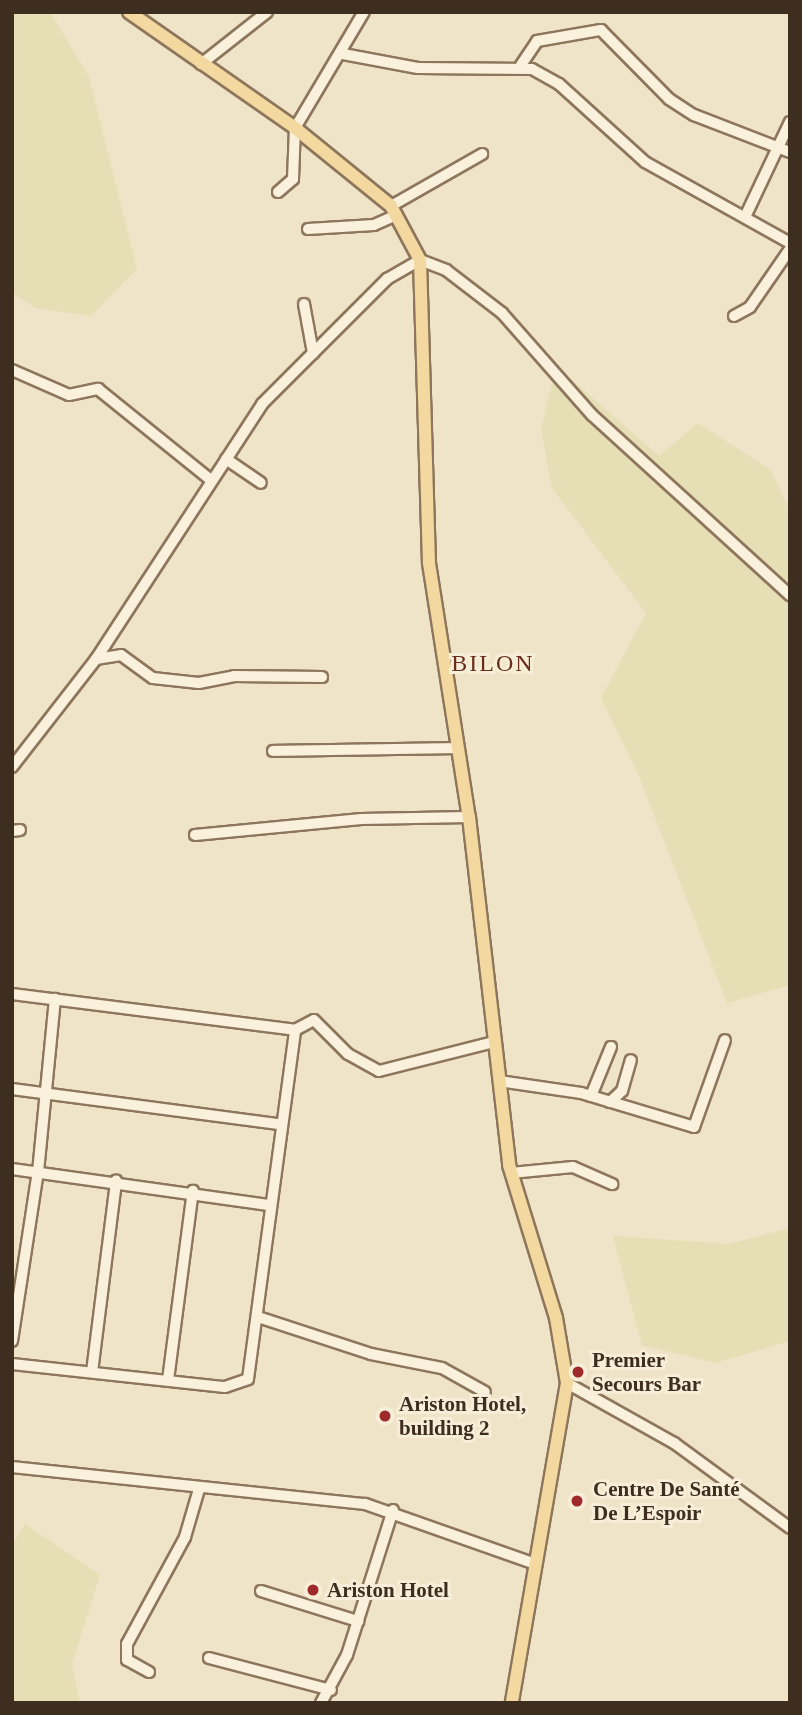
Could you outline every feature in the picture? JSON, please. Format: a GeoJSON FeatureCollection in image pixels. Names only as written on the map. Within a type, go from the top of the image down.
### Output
{"type":"FeatureCollection","features":[{"type":"Feature","properties":{"kind":"main road"},"geometry":{"type":"LineString","coordinates":[[129,12],[295,128],[393,211],[420,260],[429,564],[446,652],[455,748],[469,817],[511,1173],[556,1318],[567,1383],[533,1563],[512,1703]]}},
{"type":"Feature","properties":{"kind":"street"},"geometry":{"type":"LineString","coordinates":[[201,64],[267,12]]}},
{"type":"Feature","properties":{"kind":"street"},"geometry":{"type":"LineString","coordinates":[[278,192],[293,179],[295,128],[343,54],[364,12]]}},
{"type":"Feature","properties":{"kind":"street"},"geometry":{"type":"LineString","coordinates":[[521,65],[537,41],[601,30],[669,99],[730,132],[790,152]]}},
{"type":"Feature","properties":{"kind":"street"},"geometry":{"type":"LineString","coordinates":[[343,54],[418,68],[521,65],[559,84],[645,162],[790,243]]}},
{"type":"Feature","properties":{"kind":"street"},"geometry":{"type":"LineString","coordinates":[[745,218],[790,121]]}},
{"type":"Feature","properties":{"kind":"street"},"geometry":{"type":"LineString","coordinates":[[308,229],[374,225],[482,154]]}},
{"type":"Feature","properties":{"kind":"street"},"geometry":{"type":"LineString","coordinates":[[734,316],[750,307],[790,249]]}},
{"type":"Feature","properties":{"kind":"street"},"geometry":{"type":"LineString","coordinates":[[12,767],[96,659],[262,404],[387,279],[420,260],[446,270],[502,313],[592,415],[790,595]]}},
{"type":"Feature","properties":{"kind":"street"},"geometry":{"type":"LineString","coordinates":[[304,304],[313,353]]}},
{"type":"Feature","properties":{"kind":"street"},"geometry":{"type":"LineString","coordinates":[[12,370],[69,395],[98,390],[212,481]]}},
{"type":"Feature","properties":{"kind":"street"},"geometry":{"type":"LineString","coordinates":[[226,459],[261,483]]}},
{"type":"Feature","properties":{"kind":"street"},"geometry":{"type":"LineString","coordinates":[[96,659],[121,655],[153,678],[199,682],[234,676],[322,677]]}},
{"type":"Feature","properties":{"kind":"street"},"geometry":{"type":"LineString","coordinates":[[273,751],[455,748]]}},
{"type":"Feature","properties":{"kind":"street"},"geometry":{"type":"LineString","coordinates":[[195,835],[361,819],[469,817]]}},
{"type":"Feature","properties":{"kind":"street"},"geometry":{"type":"LineString","coordinates":[[12,994],[295,1030],[314,1020],[348,1054],[379,1071],[494,1042]]}},
{"type":"Feature","properties":{"kind":"street"},"geometry":{"type":"LineString","coordinates":[[12,1341],[48,1094],[55,999]]}},
{"type":"Feature","properties":{"kind":"street"},"geometry":{"type":"LineString","coordinates":[[12,1364],[242,1385],[252,1366],[268,1205],[295,1030]]}},
{"type":"Feature","properties":{"kind":"street"},"geometry":{"type":"LineString","coordinates":[[499,1081],[591,1096],[694,1127],[724,1040]]}},
{"type":"Feature","properties":{"kind":"street"},"geometry":{"type":"LineString","coordinates":[[591,1096],[611,1048]]}},
{"type":"Feature","properties":{"kind":"street"},"geometry":{"type":"LineString","coordinates":[[610,1102],[622,1091],[631,1060]]}},
{"type":"Feature","properties":{"kind":"street"},"geometry":{"type":"LineString","coordinates":[[12,1089],[279,1124]]}},
{"type":"Feature","properties":{"kind":"street"},"geometry":{"type":"LineString","coordinates":[[511,1173],[573,1167],[612,1184]]}},
{"type":"Feature","properties":{"kind":"street"},"geometry":{"type":"LineString","coordinates":[[12,1169],[193,1191],[268,1205]]}},
{"type":"Feature","properties":{"kind":"street"},"geometry":{"type":"LineString","coordinates":[[92,1372],[116,1181]]}},
{"type":"Feature","properties":{"kind":"street"},"geometry":{"type":"LineString","coordinates":[[168,1380],[193,1191]]}},
{"type":"Feature","properties":{"kind":"street"},"geometry":{"type":"LineString","coordinates":[[258,1317],[371,1354],[442,1368],[485,1392]]}},
{"type":"Feature","properties":{"kind":"street"},"geometry":{"type":"LineString","coordinates":[[567,1383],[674,1443],[790,1528]]}},
{"type":"Feature","properties":{"kind":"street"},"geometry":{"type":"LineString","coordinates":[[12,1467],[393,1510],[533,1563]]}},
{"type":"Feature","properties":{"kind":"street"},"geometry":{"type":"LineString","coordinates":[[149,1672],[127,1660],[127,1644],[185,1537],[199,1489]]}},
{"type":"Feature","properties":{"kind":"street"},"geometry":{"type":"LineString","coordinates":[[321,1703],[331,1690],[358,1621],[393,1510]]}},
{"type":"Feature","properties":{"kind":"street"},"geometry":{"type":"LineString","coordinates":[[261,1591],[358,1621]]}},
{"type":"Feature","properties":{"kind":"street"},"geometry":{"type":"LineString","coordinates":[[209,1658],[331,1690]]}},
{"type":"Feature","properties":{"kind":"shaded area"},"geometry":{"type":"Polygon","coordinates":[[[50,12],[89,77],[137,269],[91,316],[35,308],[12,292],[12,14],[50,12]]]}},
{"type":"Feature","properties":{"kind":"shaded area"},"geometry":{"type":"Polygon","coordinates":[[[556,366],[659,456],[698,423],[771,470],[790,511],[790,985],[727,1003],[638,774],[601,698],[646,613],[552,488],[541,429],[556,366]]]}},
{"type":"Feature","properties":{"kind":"shaded area"},"geometry":{"type":"Polygon","coordinates":[[[790,1228],[790,1341],[715,1363],[642,1345],[613,1236],[729,1244],[790,1228]]]}},
{"type":"Feature","properties":{"kind":"shaded area"},"geometry":{"type":"Polygon","coordinates":[[[25,1524],[100,1575],[72,1664],[80,1703],[12,1703],[12,1545],[25,1524]]]}},
{"type":"Feature","properties":{"kind":"place","name":"Premier Secours Bar"},"geometry":{"type":"Point","coordinates":[578,1372]}},
{"type":"Feature","properties":{"kind":"place","name":"Ariston Hotel, building 2"},"geometry":{"type":"Point","coordinates":[385,1416]}},
{"type":"Feature","properties":{"kind":"place","name":"Centre De Santé De L’Espoir"},"geometry":{"type":"Point","coordinates":[577,1501]}},
{"type":"Feature","properties":{"kind":"place","name":"Ariston Hotel"},"geometry":{"type":"Point","coordinates":[313,1590]}},
{"type":"Feature","properties":{"kind":"district","name":"BILON"},"geometry":{"type":"Point","coordinates":[493,664]}}]}
